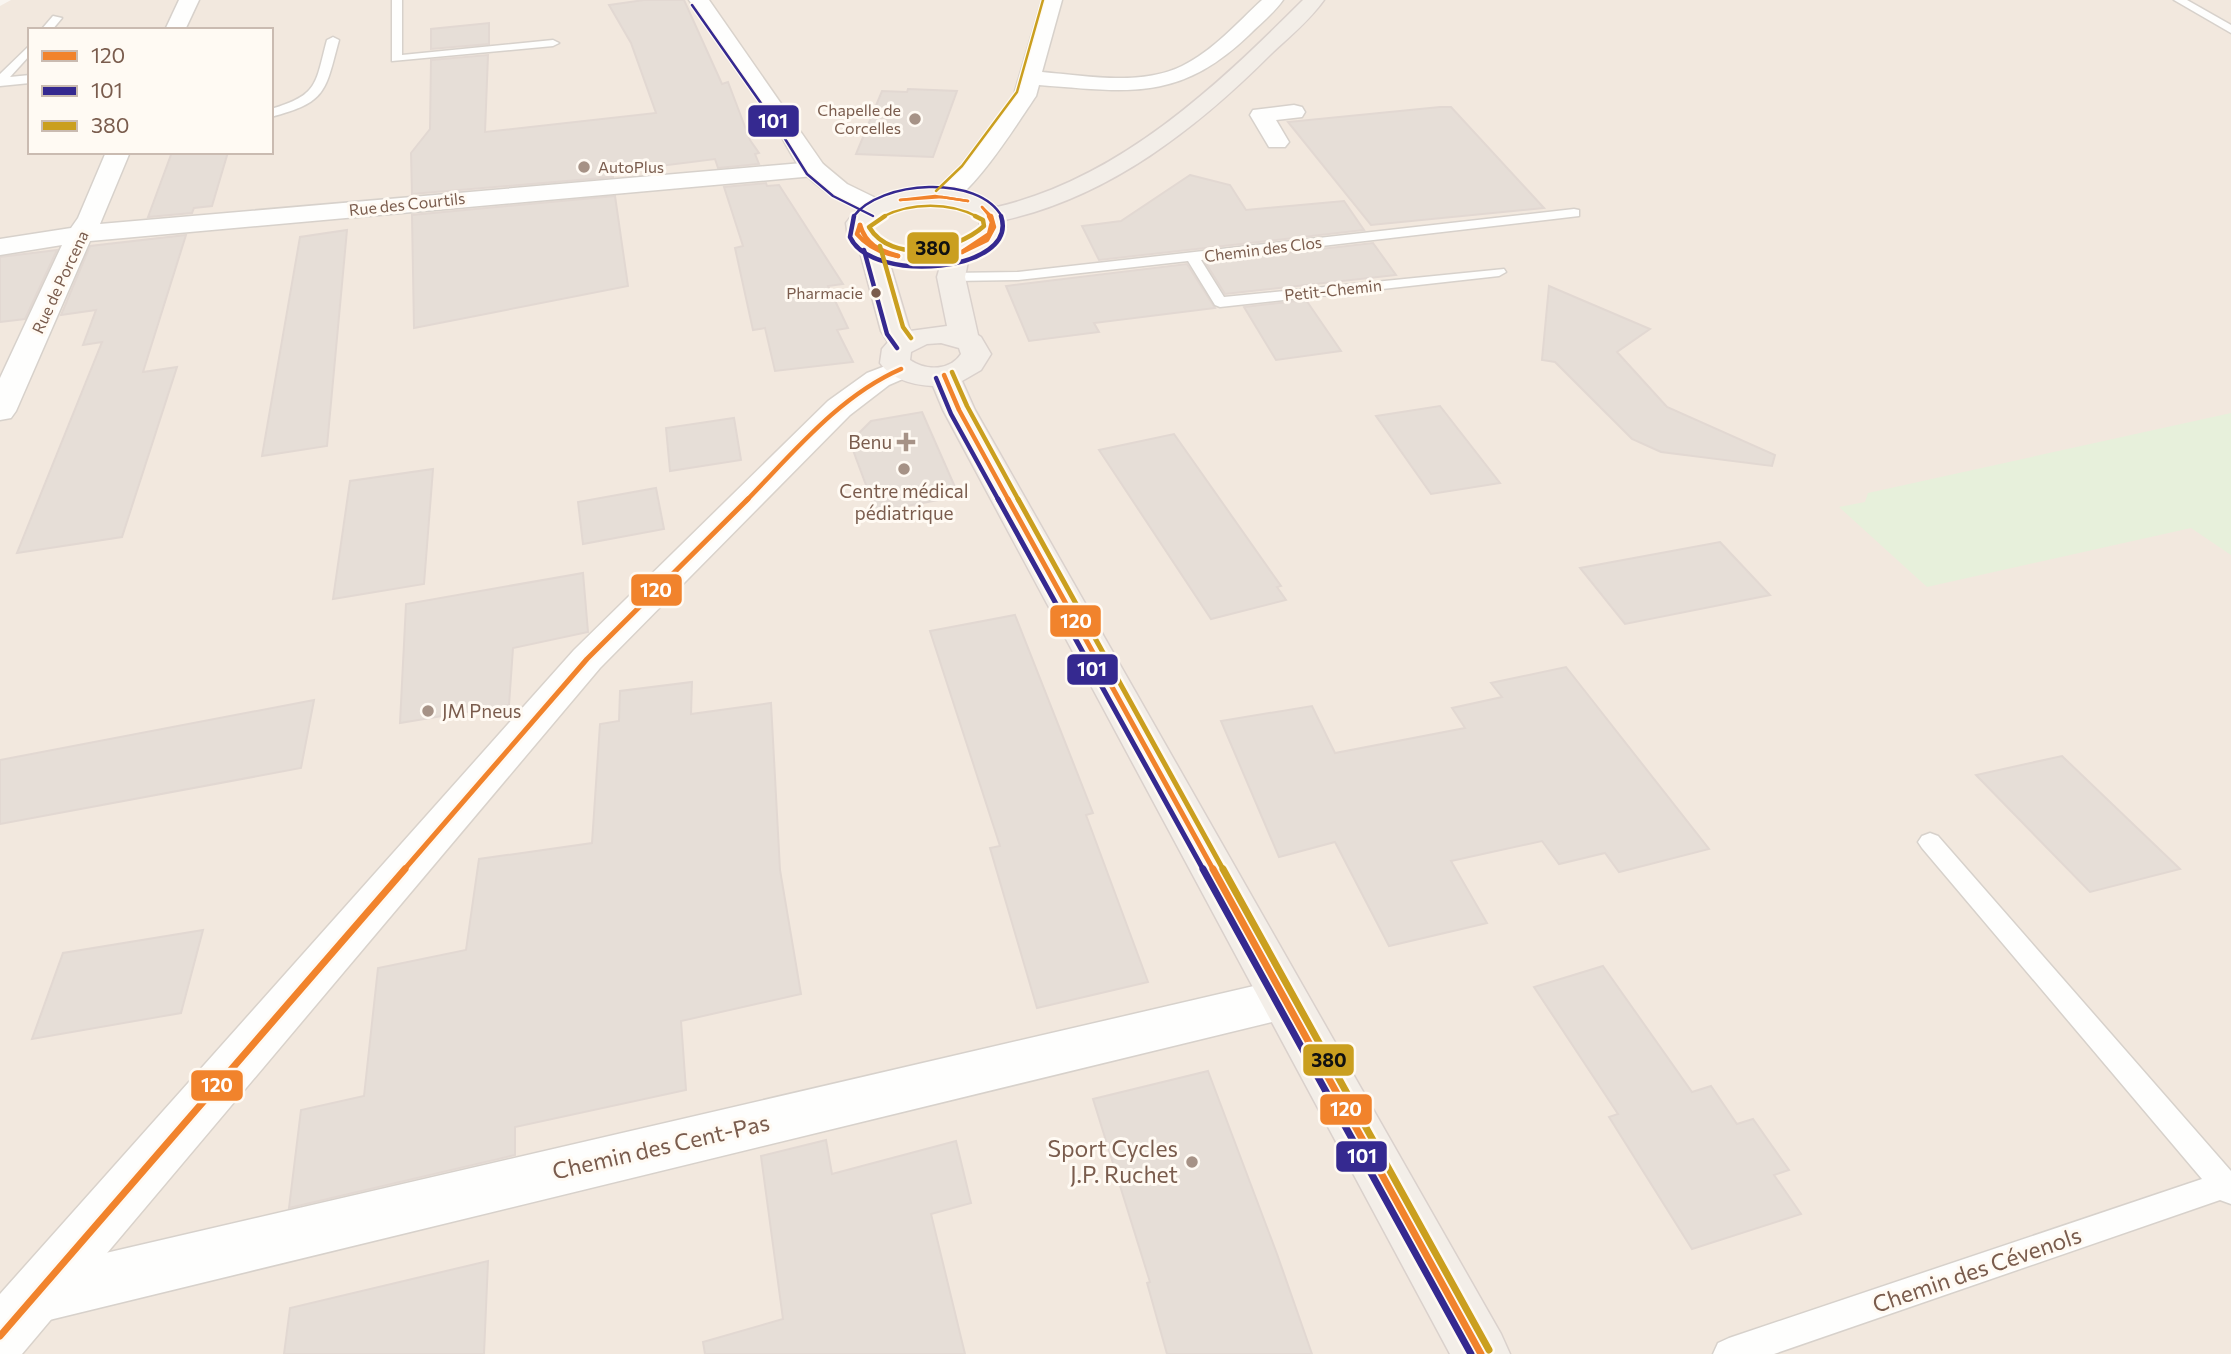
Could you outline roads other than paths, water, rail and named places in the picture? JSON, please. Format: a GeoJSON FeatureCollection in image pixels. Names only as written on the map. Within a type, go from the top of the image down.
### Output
{"type":"FeatureCollection","features":[{"type":"Feature","properties":{"kind":"main road"},"geometry":{"type":"LineString","coordinates":[[991,215],[1046,202],[1074,190],[1178,127],[1283,32],[1314,0]]}},
{"type":"Feature","properties":{"kind":"main road"},"geometry":{"type":"LineString","coordinates":[[942,197],[973,203],[991,215],[994,224],[992,232],[985,241],[954,265],[872,248],[862,241],[858,232],[859,223],[877,208],[907,198],[942,197]]}},
{"type":"Feature","properties":{"kind":"main road"},"geometry":{"type":"LineString","coordinates":[[872,248],[903,356],[921,376],[957,373],[974,361],[975,348],[964,339],[941,334],[927,335],[903,356]]}},
{"type":"Feature","properties":{"kind":"main road"},"geometry":{"type":"LineString","coordinates":[[954,265],[964,339]]}},
{"type":"Feature","properties":{"kind":"main road"},"geometry":{"type":"LineString","coordinates":[[944,375],[972,433],[1481,1354]]}},
{"type":"Feature","properties":{"kind":"street"},"geometry":{"type":"LineString","coordinates":[[176,28],[189,0]]}},
{"type":"Feature","properties":{"kind":"street"},"geometry":{"type":"LineString","coordinates":[[699,0],[784,121],[814,169],[838,189],[877,208]]}},
{"type":"Feature","properties":{"kind":"street"},"geometry":{"type":"LineString","coordinates":[[942,197],[969,172],[1018,106],[1032,78],[1052,0]]}},
{"type":"Feature","properties":{"kind":"street"},"geometry":{"type":"LineString","coordinates":[[1032,78],[1147,82],[1179,75],[1210,57],[1273,0]]}},
{"type":"Feature","properties":{"kind":"street"},"geometry":{"type":"LineString","coordinates":[[1277,142],[1261,115],[1294,112]]}},
{"type":"Feature","properties":{"kind":"street","name":"Rue de Porcena"},"geometry":{"type":"LineString","coordinates":[[0,411],[80,234],[91,218],[117,154]]}},
{"type":"Feature","properties":{"kind":"street","name":"Rue des Courtils"},"geometry":{"type":"LineString","coordinates":[[0,247],[80,234],[814,169]]}},
{"type":"Feature","properties":{"kind":"street"},"geometry":{"type":"LineString","coordinates":[[0,1336],[587,659],[839,408],[903,356]]}},
{"type":"Feature","properties":{"kind":"street","name":"Chemin des Cent-Pas"},"geometry":{"type":"LineString","coordinates":[[37,1296],[1284,999]]}},
{"type":"Feature","properties":{"kind":"lane"},"geometry":{"type":"LineString","coordinates":[[397,0],[396,59],[553,43]]}},
{"type":"Feature","properties":{"kind":"lane"},"geometry":{"type":"LineString","coordinates":[[2179,0],[2231,30]]}},
{"type":"Feature","properties":{"kind":"lane"},"geometry":{"type":"LineString","coordinates":[[48,28],[57,18]]}},
{"type":"Feature","properties":{"kind":"lane"},"geometry":{"type":"LineString","coordinates":[[273,112],[296,105],[316,94],[333,40]]}},
{"type":"Feature","properties":{"kind":"lane"},"geometry":{"type":"LineString","coordinates":[[0,81],[28,50]]}},
{"type":"Feature","properties":{"kind":"lane"},"geometry":{"type":"LineString","coordinates":[[0,81],[28,79]]}},
{"type":"Feature","properties":{"kind":"lane","name":"Chemin des Clos"},"geometry":{"type":"LineString","coordinates":[[954,265],[1018,276],[1574,213]]}},
{"type":"Feature","properties":{"kind":"lane","name":"Petit-Chemin"},"geometry":{"type":"LineString","coordinates":[[1193,258],[1220,302],[1499,272]]}},
{"type":"Feature","properties":{"kind":"lane","name":"Chemin des Cévenols"},"geometry":{"type":"LineString","coordinates":[[1729,1354],[2228,1188],[1930,842]]}},
{"type":"Feature","properties":{"kind":"place","name":"Chapelle de Corcelles"},"geometry":{"type":"Point","coordinates":[915,119]}},
{"type":"Feature","properties":{"kind":"place","name":"AutoPlus"},"geometry":{"type":"Point","coordinates":[584,167]}},
{"type":"Feature","properties":{"kind":"place","name":"Pharmacie"},"geometry":{"type":"Point","coordinates":[876,293]}},
{"type":"Feature","properties":{"kind":"place","name":"Benu"},"geometry":{"type":"Point","coordinates":[906,442]}},
{"type":"Feature","properties":{"kind":"place","name":"Centre médical pédiatrique"},"geometry":{"type":"Point","coordinates":[904,469]}},
{"type":"Feature","properties":{"kind":"place","name":"JM Pneus"},"geometry":{"type":"Point","coordinates":[428,711]}},
{"type":"Feature","properties":{"kind":"place","name":"Sport Cycles J.P. Ruchet"},"geometry":{"type":"Point","coordinates":[1192,1162]}}]}
